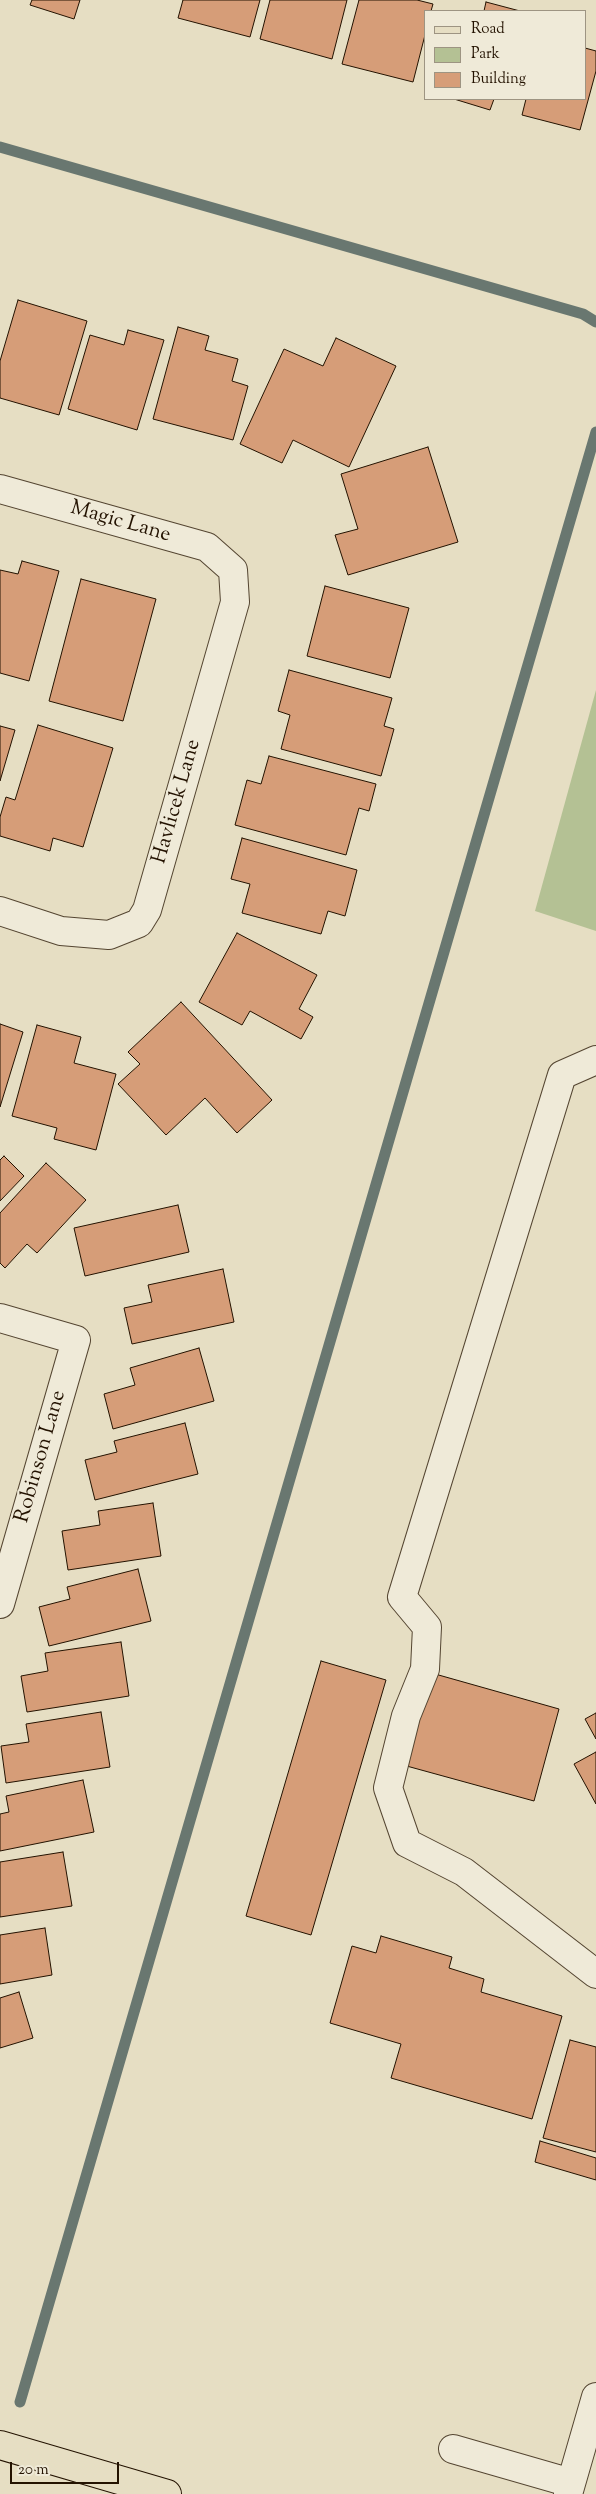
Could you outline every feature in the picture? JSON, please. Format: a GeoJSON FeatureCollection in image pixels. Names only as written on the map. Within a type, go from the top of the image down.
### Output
{"type":"FeatureCollection","features":[{"type":"Feature","properties":{"kind":"main road"},"geometry":{"type":"LineString","coordinates":[[0,2445],[167,2494]]}},
{"type":"Feature","properties":{"kind":"street","name":"Magic Lane"},"geometry":{"type":"LineString","coordinates":[[0,489],[207,547],[233,570]]}},
{"type":"Feature","properties":{"kind":"street","name":"Havlicek Lane"},"geometry":{"type":"LineString","coordinates":[[0,911],[61,931],[109,935],[139,923],[147,910],[235,602],[233,570]]}},
{"type":"Feature","properties":{"kind":"street"},"geometry":{"type":"LineString","coordinates":[[596,1060],[562,1075],[402,1597],[427,1627],[425,1669],[406,1716],[388,1788],[407,1843],[464,1872],[596,1974]]}},
{"type":"Feature","properties":{"kind":"street","name":"Robinson Lane"},"geometry":{"type":"LineString","coordinates":[[0,1318],[76,1340],[0,1604]]}},
{"type":"Feature","properties":{"kind":"street"},"geometry":{"type":"LineString","coordinates":[[453,2449],[570,2488],[596,2397]]}},
{"type":"Feature","properties":{"kind":"green space"},"geometry":{"type":"Polygon","coordinates":[[[596,690],[596,931],[535,911],[596,690]]]}},
{"type":"Feature","properties":{"kind":"building"},"geometry":{"type":"Polygon","coordinates":[[[32,0],[80,0],[74,19],[30,5],[32,0]]]}},
{"type":"Feature","properties":{"kind":"building"},"geometry":{"type":"Polygon","coordinates":[[[183,0],[260,0],[250,37],[178,18],[183,0]]]}},
{"type":"Feature","properties":{"kind":"building"},"geometry":{"type":"Polygon","coordinates":[[[270,0],[347,0],[332,59],[260,39],[270,0]]]}},
{"type":"Feature","properties":{"kind":"building"},"geometry":{"type":"Polygon","coordinates":[[[359,0],[417,0],[433,4],[431,10],[424,10],[424,39],[413,82],[342,64],[359,0]]]}},
{"type":"Feature","properties":{"kind":"building"},"geometry":{"type":"Polygon","coordinates":[[[486,2],[516,10],[484,10],[486,2]]]}},
{"type":"Feature","properties":{"kind":"building"},"geometry":{"type":"Polygon","coordinates":[[[586,48],[596,51],[596,71],[580,130],[522,115],[526,100],[586,100],[586,48]]]}},
{"type":"Feature","properties":{"kind":"building"},"geometry":{"type":"Polygon","coordinates":[[[457,100],[494,100],[490,110],[457,100]]]}},
{"type":"Feature","properties":{"kind":"building"},"geometry":{"type":"Polygon","coordinates":[[[18,300],[87,321],[59,415],[0,398],[0,361],[18,300]]]}},
{"type":"Feature","properties":{"kind":"building"},"geometry":{"type":"Polygon","coordinates":[[[178,327],[209,336],[205,350],[238,359],[232,381],[248,386],[233,440],[153,419],[178,327]]]}},
{"type":"Feature","properties":{"kind":"building"},"geometry":{"type":"Polygon","coordinates":[[[128,330],[164,340],[137,430],[68,409],[90,335],[124,345],[128,330]]]}},
{"type":"Feature","properties":{"kind":"building"},"geometry":{"type":"Polygon","coordinates":[[[336,338],[396,366],[349,467],[293,440],[282,463],[240,444],[284,349],[323,366],[336,338]]]}},
{"type":"Feature","properties":{"kind":"building"},"geometry":{"type":"Polygon","coordinates":[[[428,447],[458,542],[348,575],[335,535],[358,529],[341,474],[428,447]]]}},
{"type":"Feature","properties":{"kind":"building"},"geometry":{"type":"Polygon","coordinates":[[[22,561],[59,571],[29,681],[0,673],[0,570],[18,574],[22,561]]]}},
{"type":"Feature","properties":{"kind":"building"},"geometry":{"type":"Polygon","coordinates":[[[81,579],[156,599],[123,721],[49,701],[81,579]]]}},
{"type":"Feature","properties":{"kind":"building"},"geometry":{"type":"Polygon","coordinates":[[[325,586],[409,608],[390,678],[307,656],[325,586]]]}},
{"type":"Feature","properties":{"kind":"building"},"geometry":{"type":"Polygon","coordinates":[[[289,670],[392,698],[384,726],[394,729],[381,776],[281,749],[290,715],[278,711],[289,670]]]}},
{"type":"Feature","properties":{"kind":"building"},"geometry":{"type":"Polygon","coordinates":[[[38,725],[113,748],[83,847],[53,838],[50,851],[0,836],[0,817],[6,797],[15,800],[38,725]]]}},
{"type":"Feature","properties":{"kind":"building"},"geometry":{"type":"Polygon","coordinates":[[[0,726],[15,730],[0,781],[0,726]]]}},
{"type":"Feature","properties":{"kind":"building"},"geometry":{"type":"Polygon","coordinates":[[[269,756],[376,784],[369,811],[359,808],[346,855],[235,825],[247,780],[261,784],[269,756]]]}},
{"type":"Feature","properties":{"kind":"building"},"geometry":{"type":"Polygon","coordinates":[[[242,838],[357,870],[345,916],[328,911],[321,934],[242,913],[250,884],[231,879],[242,838]]]}},
{"type":"Feature","properties":{"kind":"building"},"geometry":{"type":"Polygon","coordinates":[[[237,933],[317,975],[299,1009],[313,1017],[301,1039],[250,1011],[242,1025],[199,1002],[237,933]]]}},
{"type":"Feature","properties":{"kind":"building"},"geometry":{"type":"Polygon","coordinates":[[[181,1002],[272,1100],[237,1133],[205,1098],[166,1135],[118,1084],[140,1064],[128,1052],[181,1002]]]}},
{"type":"Feature","properties":{"kind":"building"},"geometry":{"type":"Polygon","coordinates":[[[0,1024],[23,1032],[0,1107],[0,1024]]]}},
{"type":"Feature","properties":{"kind":"building"},"geometry":{"type":"Polygon","coordinates":[[[37,1025],[81,1037],[74,1063],[116,1074],[96,1150],[54,1139],[57,1128],[12,1116],[37,1025]]]}},
{"type":"Feature","properties":{"kind":"building"},"geometry":{"type":"Polygon","coordinates":[[[4,1156],[24,1176],[0,1201],[0,1160],[4,1156]]]}},
{"type":"Feature","properties":{"kind":"building"},"geometry":{"type":"Polygon","coordinates":[[[46,1163],[86,1200],[37,1253],[27,1244],[5,1268],[0,1263],[0,1213],[46,1163]]]}},
{"type":"Feature","properties":{"kind":"building"},"geometry":{"type":"Polygon","coordinates":[[[178,1205],[189,1252],[85,1276],[74,1228],[178,1205]]]}},
{"type":"Feature","properties":{"kind":"building"},"geometry":{"type":"Polygon","coordinates":[[[223,1269],[234,1322],[132,1344],[124,1308],[152,1302],[148,1285],[223,1269]]]}},
{"type":"Feature","properties":{"kind":"building"},"geometry":{"type":"Polygon","coordinates":[[[199,1348],[214,1401],[113,1429],[104,1394],[135,1385],[130,1368],[199,1348]]]}},
{"type":"Feature","properties":{"kind":"building"},"geometry":{"type":"Polygon","coordinates":[[[185,1423],[198,1474],[95,1500],[85,1460],[117,1452],[114,1441],[185,1423]]]}},
{"type":"Feature","properties":{"kind":"building"},"geometry":{"type":"Polygon","coordinates":[[[153,1503],[161,1556],[68,1570],[62,1531],[100,1525],[98,1511],[153,1503]]]}},
{"type":"Feature","properties":{"kind":"building"},"geometry":{"type":"Polygon","coordinates":[[[138,1569],[151,1621],[49,1646],[39,1607],[70,1599],[67,1587],[138,1569]]]}},
{"type":"Feature","properties":{"kind":"building"},"geometry":{"type":"Polygon","coordinates":[[[121,1642],[129,1696],[27,1712],[21,1676],[48,1671],[45,1653],[121,1642]]]}},
{"type":"Feature","properties":{"kind":"building"},"geometry":{"type":"Polygon","coordinates":[[[321,1661],[386,1680],[311,1935],[246,1916],[321,1661]]]}},
{"type":"Feature","properties":{"kind":"building"},"geometry":{"type":"Polygon","coordinates":[[[428,1672],[559,1709],[534,1801],[403,1765],[428,1672]]]}},
{"type":"Feature","properties":{"kind":"building"},"geometry":{"type":"Polygon","coordinates":[[[101,1712],[110,1767],[6,1783],[1,1746],[29,1742],[26,1724],[101,1712]]]}},
{"type":"Feature","properties":{"kind":"building"},"geometry":{"type":"Polygon","coordinates":[[[596,1713],[596,1739],[585,1719],[596,1713]]]}},
{"type":"Feature","properties":{"kind":"building"},"geometry":{"type":"Polygon","coordinates":[[[596,1752],[596,1804],[574,1764],[596,1752]]]}},
{"type":"Feature","properties":{"kind":"building"},"geometry":{"type":"Polygon","coordinates":[[[83,1780],[94,1832],[0,1851],[0,1814],[9,1812],[6,1796],[83,1780]]]}},
{"type":"Feature","properties":{"kind":"building"},"geometry":{"type":"Polygon","coordinates":[[[63,1852],[72,1906],[0,1917],[0,1862],[63,1852]]]}},
{"type":"Feature","properties":{"kind":"building"},"geometry":{"type":"Polygon","coordinates":[[[45,1928],[52,1975],[0,1984],[0,1935],[45,1928]]]}},
{"type":"Feature","properties":{"kind":"building"},"geometry":{"type":"Polygon","coordinates":[[[381,1936],[452,1957],[449,1968],[484,1979],[481,1992],[562,2016],[532,2119],[391,2078],[401,2044],[330,2023],[352,1946],[376,1953],[381,1936]]]}},
{"type":"Feature","properties":{"kind":"building"},"geometry":{"type":"Polygon","coordinates":[[[19,1992],[33,2038],[0,2048],[0,1998],[19,1992]]]}},
{"type":"Feature","properties":{"kind":"building"},"geometry":{"type":"Polygon","coordinates":[[[570,2040],[596,2047],[596,2152],[543,2138],[570,2040]]]}},
{"type":"Feature","properties":{"kind":"building"},"geometry":{"type":"Polygon","coordinates":[[[540,2141],[596,2158],[596,2180],[535,2162],[540,2141]]]}},
{"type":"Feature","properties":{"kind":"waterway"},"geometry":{"type":"LineString","coordinates":[[0,147],[583,314],[596,322]]}},
{"type":"Feature","properties":{"kind":"waterway"},"geometry":{"type":"LineString","coordinates":[[20,2402],[596,432]]}}]}
